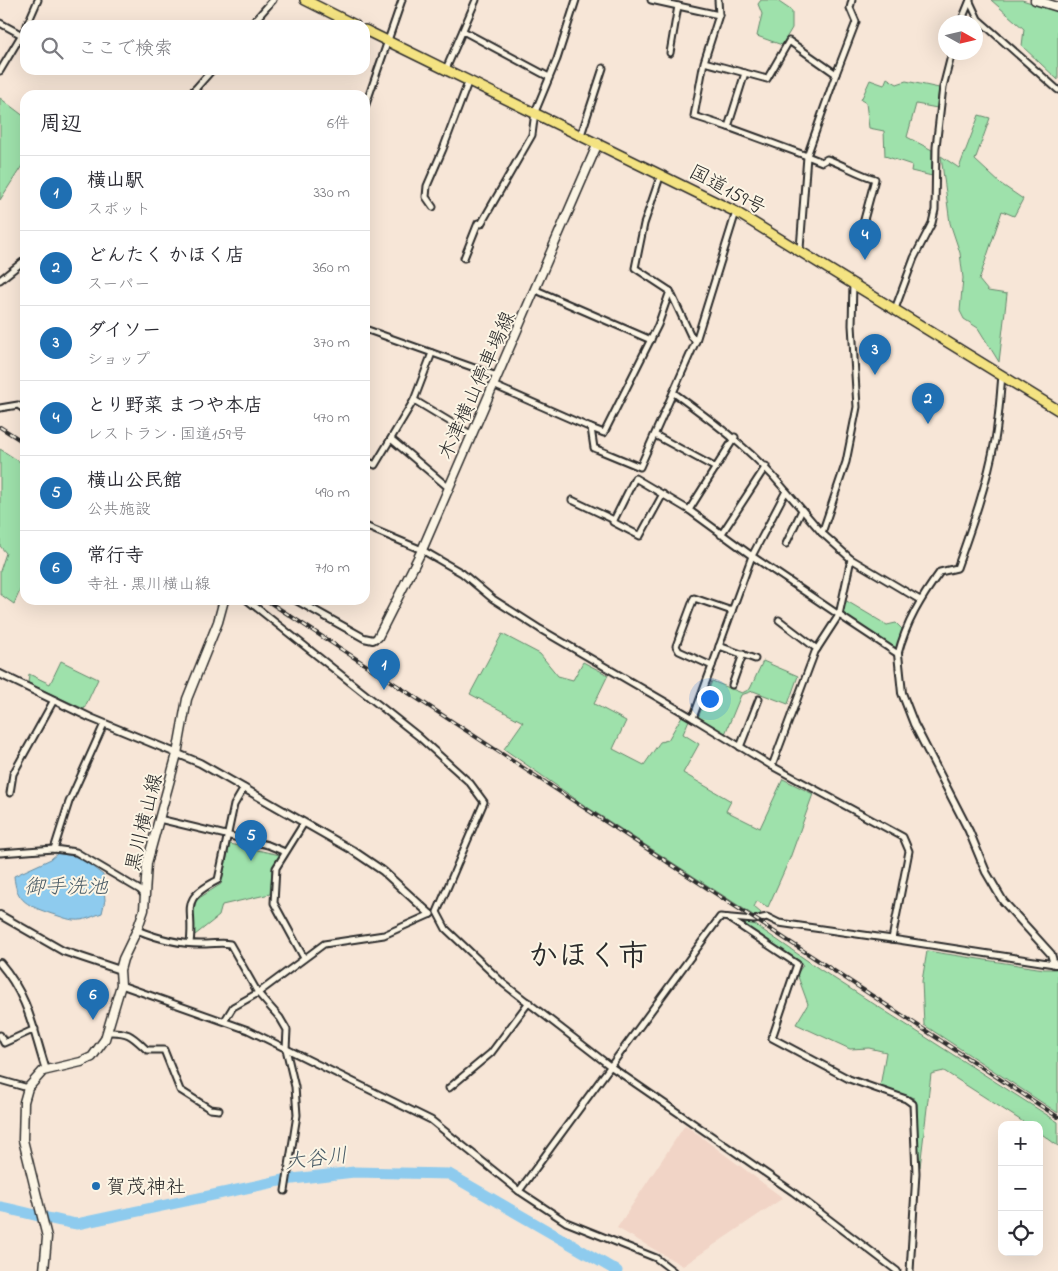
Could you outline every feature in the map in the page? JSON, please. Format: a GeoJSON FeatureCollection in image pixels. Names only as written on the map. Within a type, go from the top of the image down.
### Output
{"type":"FeatureCollection","features":[{"type":"Feature","properties":{"kind":"highway"},"geometry":{"type":"LineString","coordinates":[[305,0],[345,20]]}},
{"type":"Feature","properties":{"kind":"highway","name":"国道159号"},"geometry":{"type":"LineString","coordinates":[[370,32],[581,134],[736,212],[853,282],[1058,410]]}},
{"type":"Feature","properties":{"kind":"main road"},"geometry":{"type":"LineString","coordinates":[[1035,0],[1058,7]]}},
{"type":"Feature","properties":{"kind":"main road","name":"木津横山停車場線"},"geometry":{"type":"LineString","coordinates":[[378,637],[422,550],[598,143]]}},
{"type":"Feature","properties":{"kind":"main road","name":"黒川横山線"},"geometry":{"type":"LineString","coordinates":[[46,1070],[81,1062],[92,1057],[99,1049],[107,1032],[121,985],[120,970],[144,910],[147,863],[177,754],[187,699],[218,622],[223,605]]}},
{"type":"Feature","properties":{"kind":"main road"},"geometry":{"type":"LineString","coordinates":[[44,1271],[47,1238],[23,1140],[24,1102],[28,1088],[36,1077],[46,1070]]}},
{"type":"Feature","properties":{"kind":"street"},"geometry":{"type":"LineString","coordinates":[[29,20],[38,0]]}},
{"type":"Feature","properties":{"kind":"street"},"geometry":{"type":"LineString","coordinates":[[255,20],[273,0]]}},
{"type":"Feature","properties":{"kind":"street"},"geometry":{"type":"LineString","coordinates":[[370,92],[402,0]]}},
{"type":"Feature","properties":{"kind":"street"},"geometry":{"type":"LineString","coordinates":[[446,69],[476,0]]}},
{"type":"Feature","properties":{"kind":"street"},"geometry":{"type":"LineString","coordinates":[[464,258],[478,223],[481,224],[532,136],[535,112],[576,0]]}},
{"type":"Feature","properties":{"kind":"street"},"geometry":{"type":"LineString","coordinates":[[651,0],[719,15]]}},
{"type":"Feature","properties":{"kind":"street"},"geometry":{"type":"LineString","coordinates":[[718,0],[719,15],[704,62],[694,116],[822,162],[827,158],[842,164],[855,173],[876,179],[858,242]]}},
{"type":"Feature","properties":{"kind":"street"},"geometry":{"type":"LineString","coordinates":[[800,250],[807,156],[856,22],[850,8],[852,0]]}},
{"type":"Feature","properties":{"kind":"street"},"geometry":{"type":"LineString","coordinates":[[965,15],[970,1]]}},
{"type":"Feature","properties":{"kind":"street"},"geometry":{"type":"LineString","coordinates":[[970,1],[978,19],[1058,90]]}},
{"type":"Feature","properties":{"kind":"street"},"geometry":{"type":"LineString","coordinates":[[670,53],[678,6]]}},
{"type":"Feature","properties":{"kind":"street"},"geometry":{"type":"LineString","coordinates":[[0,23],[20,34]]}},
{"type":"Feature","properties":{"kind":"street"},"geometry":{"type":"LineString","coordinates":[[463,31],[549,77]]}},
{"type":"Feature","properties":{"kind":"street"},"geometry":{"type":"LineString","coordinates":[[0,71],[20,38]]}},
{"type":"Feature","properties":{"kind":"street"},"geometry":{"type":"LineString","coordinates":[[704,62],[767,79],[789,40],[836,74]]}},
{"type":"Feature","properties":{"kind":"street"},"geometry":{"type":"LineString","coordinates":[[895,309],[914,258],[932,223],[935,210],[936,150],[943,87],[950,60]]}},
{"type":"Feature","properties":{"kind":"street"},"geometry":{"type":"LineString","coordinates":[[581,134],[603,68]]}},
{"type":"Feature","properties":{"kind":"street"},"geometry":{"type":"LineString","coordinates":[[728,127],[745,73]]}},
{"type":"Feature","properties":{"kind":"street"},"geometry":{"type":"LineString","coordinates":[[195,90],[208,75]]}},
{"type":"Feature","properties":{"kind":"street"},"geometry":{"type":"LineString","coordinates":[[433,207],[426,197],[427,186],[443,150],[469,80]]}},
{"type":"Feature","properties":{"kind":"street"},"geometry":{"type":"LineString","coordinates":[[661,174],[644,224],[635,268],[670,291],[691,336],[696,341]]}},
{"type":"Feature","properties":{"kind":"street"},"geometry":{"type":"LineString","coordinates":[[614,520],[655,435],[696,341],[736,212]]}},
{"type":"Feature","properties":{"kind":"street"},"geometry":{"type":"LineString","coordinates":[[0,280],[20,264]]}},
{"type":"Feature","properties":{"kind":"street"},"geometry":{"type":"LineString","coordinates":[[822,532],[846,462],[856,408],[852,325],[853,282]]}},
{"type":"Feature","properties":{"kind":"street"},"geometry":{"type":"LineString","coordinates":[[536,290],[651,340]]}},
{"type":"Feature","properties":{"kind":"street"},"geometry":{"type":"LineString","coordinates":[[493,385],[604,433],[651,340],[670,291]]}},
{"type":"Feature","properties":{"kind":"street"},"geometry":{"type":"LineString","coordinates":[[370,331],[497,376]]}},
{"type":"Feature","properties":{"kind":"street"},"geometry":{"type":"LineString","coordinates":[[370,462],[375,465],[414,400],[432,353]]}},
{"type":"Feature","properties":{"kind":"street"},"geometry":{"type":"LineString","coordinates":[[1002,375],[996,438],[979,507],[958,568],[940,572],[920,600],[903,636],[898,654],[902,693],[914,724],[968,831],[986,872],[1003,901],[1051,954],[1056,964]]}},
{"type":"Feature","properties":{"kind":"street"},"geometry":{"type":"LineString","coordinates":[[674,393],[735,438],[766,466],[822,532],[851,559],[920,600]]}},
{"type":"Feature","properties":{"kind":"street"},"geometry":{"type":"LineString","coordinates":[[414,400],[472,434]]}},
{"type":"Feature","properties":{"kind":"street"},"geometry":{"type":"LineString","coordinates":[[0,408],[18,405],[20,406]]}},
{"type":"Feature","properties":{"kind":"street"},"geometry":{"type":"LineString","coordinates":[[591,428],[594,448],[640,467]]}},
{"type":"Feature","properties":{"kind":"street"},"geometry":{"type":"LineString","coordinates":[[655,435],[716,468]]}},
{"type":"Feature","properties":{"kind":"street"},"geometry":{"type":"LineString","coordinates":[[689,510],[735,438]]}},
{"type":"Feature","properties":{"kind":"street"},"geometry":{"type":"LineString","coordinates":[[391,439],[448,488]]}},
{"type":"Feature","properties":{"kind":"street"},"geometry":{"type":"LineString","coordinates":[[721,535],[766,466]]}},
{"type":"Feature","properties":{"kind":"street"},"geometry":{"type":"LineString","coordinates":[[635,478],[689,510],[721,535],[898,654]]}},
{"type":"Feature","properties":{"kind":"street"},"geometry":{"type":"LineString","coordinates":[[693,718],[752,556],[786,491]]}},
{"type":"Feature","properties":{"kind":"street"},"geometry":{"type":"LineString","coordinates":[[572,500],[614,520],[613,522],[640,536],[663,494]]}},
{"type":"Feature","properties":{"kind":"street"},"geometry":{"type":"LineString","coordinates":[[786,544],[802,510]]}},
{"type":"Feature","properties":{"kind":"street"},"geometry":{"type":"LineString","coordinates":[[370,528],[422,550],[462,573],[492,600],[540,629],[772,766],[903,837],[909,851],[892,939]]}},
{"type":"Feature","properties":{"kind":"street"},"geometry":{"type":"LineString","coordinates":[[772,766],[800,687],[817,649],[839,616],[851,559]]}},
{"type":"Feature","properties":{"kind":"street"},"geometry":{"type":"LineString","coordinates":[[712,666],[679,652],[676,646],[694,598],[732,611]]}},
{"type":"Feature","properties":{"kind":"street"},"geometry":{"type":"LineString","coordinates":[[225,1020],[233,1007],[258,993],[324,944],[384,935],[433,913],[484,802],[470,783],[418,736],[253,605]]}},
{"type":"Feature","properties":{"kind":"street"},"geometry":{"type":"LineString","coordinates":[[305,605],[364,638],[373,640],[378,637]]}},
{"type":"Feature","properties":{"kind":"street"},"geometry":{"type":"LineString","coordinates":[[779,620],[817,649]]}},
{"type":"Feature","properties":{"kind":"street"},"geometry":{"type":"LineString","coordinates":[[719,646],[754,659]]}},
{"type":"Feature","properties":{"kind":"street"},"geometry":{"type":"LineString","coordinates":[[732,685],[743,654]]}},
{"type":"Feature","properties":{"kind":"street"},"geometry":{"type":"LineString","coordinates":[[0,674],[104,724],[200,763],[352,850],[383,871],[433,913],[446,929],[504,984],[610,1066],[793,1192],[897,1271]]}},
{"type":"Feature","properties":{"kind":"street"},"geometry":{"type":"LineString","coordinates":[[740,747],[759,699]]}},
{"type":"Feature","properties":{"kind":"street"},"geometry":{"type":"LineString","coordinates":[[10,794],[13,774],[54,700]]}},
{"type":"Feature","properties":{"kind":"street"},"geometry":{"type":"LineString","coordinates":[[54,850],[69,802],[104,724]]}},
{"type":"Feature","properties":{"kind":"street"},"geometry":{"type":"LineString","coordinates":[[190,943],[192,930],[188,913],[197,890],[218,880],[234,804],[244,788]]}},
{"type":"Feature","properties":{"kind":"street"},"geometry":{"type":"LineString","coordinates":[[159,819],[285,852]]}},
{"type":"Feature","properties":{"kind":"street"},"geometry":{"type":"LineString","coordinates":[[304,823],[276,868],[274,902],[304,958]]}},
{"type":"Feature","properties":{"kind":"street"},"geometry":{"type":"LineString","coordinates":[[0,853],[54,850],[76,852],[140,890],[145,897]]}},
{"type":"Feature","properties":{"kind":"street"},"geometry":{"type":"LineString","coordinates":[[0,915],[63,951],[120,970]]}},
{"type":"Feature","properties":{"kind":"street"},"geometry":{"type":"LineString","coordinates":[[519,1191],[720,916],[754,920],[766,917],[779,924],[1056,964]]}},
{"type":"Feature","properties":{"kind":"street"},"geometry":{"type":"LineString","coordinates":[[726,917],[797,964],[772,1038],[849,1079],[906,1099],[913,1104],[916,1173],[910,1271]]}},
{"type":"Feature","properties":{"kind":"street"},"geometry":{"type":"LineString","coordinates":[[137,930],[158,939],[208,945],[221,942],[230,944],[258,993],[280,1018],[287,1030],[286,1049],[295,1087],[297,1115],[286,1190]]}},
{"type":"Feature","properties":{"kind":"street"},"geometry":{"type":"LineString","coordinates":[[0,963],[12,978],[35,1029],[46,1070]]}},
{"type":"Feature","properties":{"kind":"street"},"geometry":{"type":"LineString","coordinates":[[121,985],[225,1020],[431,1120],[519,1191],[566,1222],[656,1258],[673,1271]]}},
{"type":"Feature","properties":{"kind":"street"},"geometry":{"type":"LineString","coordinates":[[449,1088],[491,1053],[529,1002]]}},
{"type":"Feature","properties":{"kind":"street"},"geometry":{"type":"LineString","coordinates":[[0,1035],[4,1044],[35,1029]]}},
{"type":"Feature","properties":{"kind":"street"},"geometry":{"type":"LineString","coordinates":[[107,1032],[119,1032],[133,1036],[147,1050],[164,1050],[180,1090],[210,1109],[219,1110]]}},
{"type":"Feature","properties":{"kind":"street"},"geometry":{"type":"LineString","coordinates":[[0,1080],[28,1088]]}},
{"type":"Feature","properties":{"kind":"shaded area"},"geometry":{"type":"Polygon","coordinates":[[[685,1125],[783,1198],[683,1266],[617,1228],[685,1125]]]}},
{"type":"Feature","properties":{"kind":"green space"},"geometry":{"type":"Polygon","coordinates":[[[761,0],[776,0],[792,11],[792,28],[782,45],[757,36],[762,14],[758,4],[761,0]]]}},
{"type":"Feature","properties":{"kind":"green space"},"geometry":{"type":"Polygon","coordinates":[[[991,0],[1022,0],[1058,11],[1058,80],[1022,46],[1024,29],[991,0]]]}},
{"type":"Feature","properties":{"kind":"green space"},"geometry":{"type":"Polygon","coordinates":[[[887,78],[897,84],[906,81],[939,88],[937,108],[916,104],[907,137],[932,150],[932,176],[911,171],[912,165],[885,156],[884,131],[869,128],[866,103],[861,100],[870,80],[884,85],[887,78]]]}},
{"type":"Feature","properties":{"kind":"green space"},"geometry":{"type":"Polygon","coordinates":[[[0,98],[20,113],[20,169],[0,200],[0,98]]]}},
{"type":"Feature","properties":{"kind":"green space"},"geometry":{"type":"Polygon","coordinates":[[[979,115],[990,118],[975,160],[1001,184],[1023,199],[1014,216],[1002,211],[979,280],[988,291],[1007,294],[999,362],[978,328],[964,319],[960,311],[963,278],[960,253],[950,223],[941,156],[959,168],[979,115]]]}},
{"type":"Feature","properties":{"kind":"green space"},"geometry":{"type":"Polygon","coordinates":[[[0,449],[20,462],[20,590],[14,604],[0,594],[0,571],[6,553],[0,546],[0,449]]]}},
{"type":"Feature","properties":{"kind":"green space"},"geometry":{"type":"Polygon","coordinates":[[[845,600],[887,625],[896,623],[902,629],[897,650],[842,616],[845,600]]]}},
{"type":"Feature","properties":{"kind":"green space"},"geometry":{"type":"Polygon","coordinates":[[[502,634],[540,654],[558,676],[573,680],[583,662],[608,675],[594,704],[626,721],[613,749],[644,765],[660,742],[668,740],[682,716],[689,720],[683,734],[699,744],[683,773],[731,801],[726,811],[760,828],[783,779],[813,794],[790,858],[768,907],[757,901],[754,907],[761,913],[756,917],[584,805],[504,749],[523,722],[470,694],[502,634]]]}},
{"type":"Feature","properties":{"kind":"green space"},"geometry":{"type":"Polygon","coordinates":[[[61,661],[98,679],[84,709],[28,683],[29,674],[50,684],[61,661]]]}},
{"type":"Feature","properties":{"kind":"green space"},"geometry":{"type":"Polygon","coordinates":[[[763,661],[798,676],[788,704],[753,691],[741,695],[725,734],[698,718],[712,681],[742,693],[750,689],[763,661]]]}},
{"type":"Feature","properties":{"kind":"green space"},"geometry":{"type":"Polygon","coordinates":[[[230,844],[280,855],[272,869],[270,894],[222,905],[219,916],[195,935],[192,917],[196,900],[221,884],[230,844]]]}},
{"type":"Feature","properties":{"kind":"green space"},"geometry":{"type":"Polygon","coordinates":[[[734,920],[751,922],[821,970],[1058,1122],[1058,1146],[1043,1135],[1043,1121],[1022,1121],[944,1071],[931,1074],[920,1167],[917,1164],[917,1104],[914,1098],[880,1087],[886,1052],[869,1048],[850,1049],[796,1024],[808,1004],[797,974],[803,965],[734,920]]]}},
{"type":"Feature","properties":{"kind":"green space"},"geometry":{"type":"Polygon","coordinates":[[[927,951],[1044,969],[1058,969],[1058,1113],[924,1025],[922,981],[927,951]]]}},
{"type":"Feature","properties":{"kind":"water","name":"御手洗池"},"geometry":{"type":"Polygon","coordinates":[[[58,853],[81,858],[103,875],[105,900],[102,913],[82,920],[75,920],[37,908],[25,902],[21,897],[15,885],[14,876],[51,859],[58,853]]]}},
{"type":"Feature","properties":{"kind":"waterway","name":"大谷川"},"geometry":{"type":"LineString","coordinates":[[0,1207],[77,1224],[284,1180],[354,1172],[449,1174],[617,1271]]}},
{"type":"Feature","properties":{"kind":"railway"},"geometry":{"type":"LineString","coordinates":[[0,427],[20,440]]}},
{"type":"Feature","properties":{"kind":"railway"},"geometry":{"type":"LineString","coordinates":[[274,605],[1058,1117]]}},
{"type":"Feature","properties":{"kind":"place","name":"とり野菜 まつや本店"},"geometry":{"type":"Point","coordinates":[865,260]}},
{"type":"Feature","properties":{"kind":"place","name":"ダイソー"},"geometry":{"type":"Point","coordinates":[875,375]}},
{"type":"Feature","properties":{"kind":"place","name":"どんたく かほく店"},"geometry":{"type":"Point","coordinates":[928,424]}},
{"type":"Feature","properties":{"kind":"place","name":"横山駅"},"geometry":{"type":"Point","coordinates":[384,690]}},
{"type":"Feature","properties":{"kind":"place","name":"横山公民館"},"geometry":{"type":"Point","coordinates":[251,861]}},
{"type":"Feature","properties":{"kind":"place","name":"常行寺"},"geometry":{"type":"Point","coordinates":[93,1020]}},
{"type":"Feature","properties":{"kind":"place","name":"賀茂神社"},"geometry":{"type":"Point","coordinates":[96,1186]}},
{"type":"Feature","properties":{"kind":"district","name":"かほく市"},"geometry":{"type":"Point","coordinates":[588,955]}}]}
